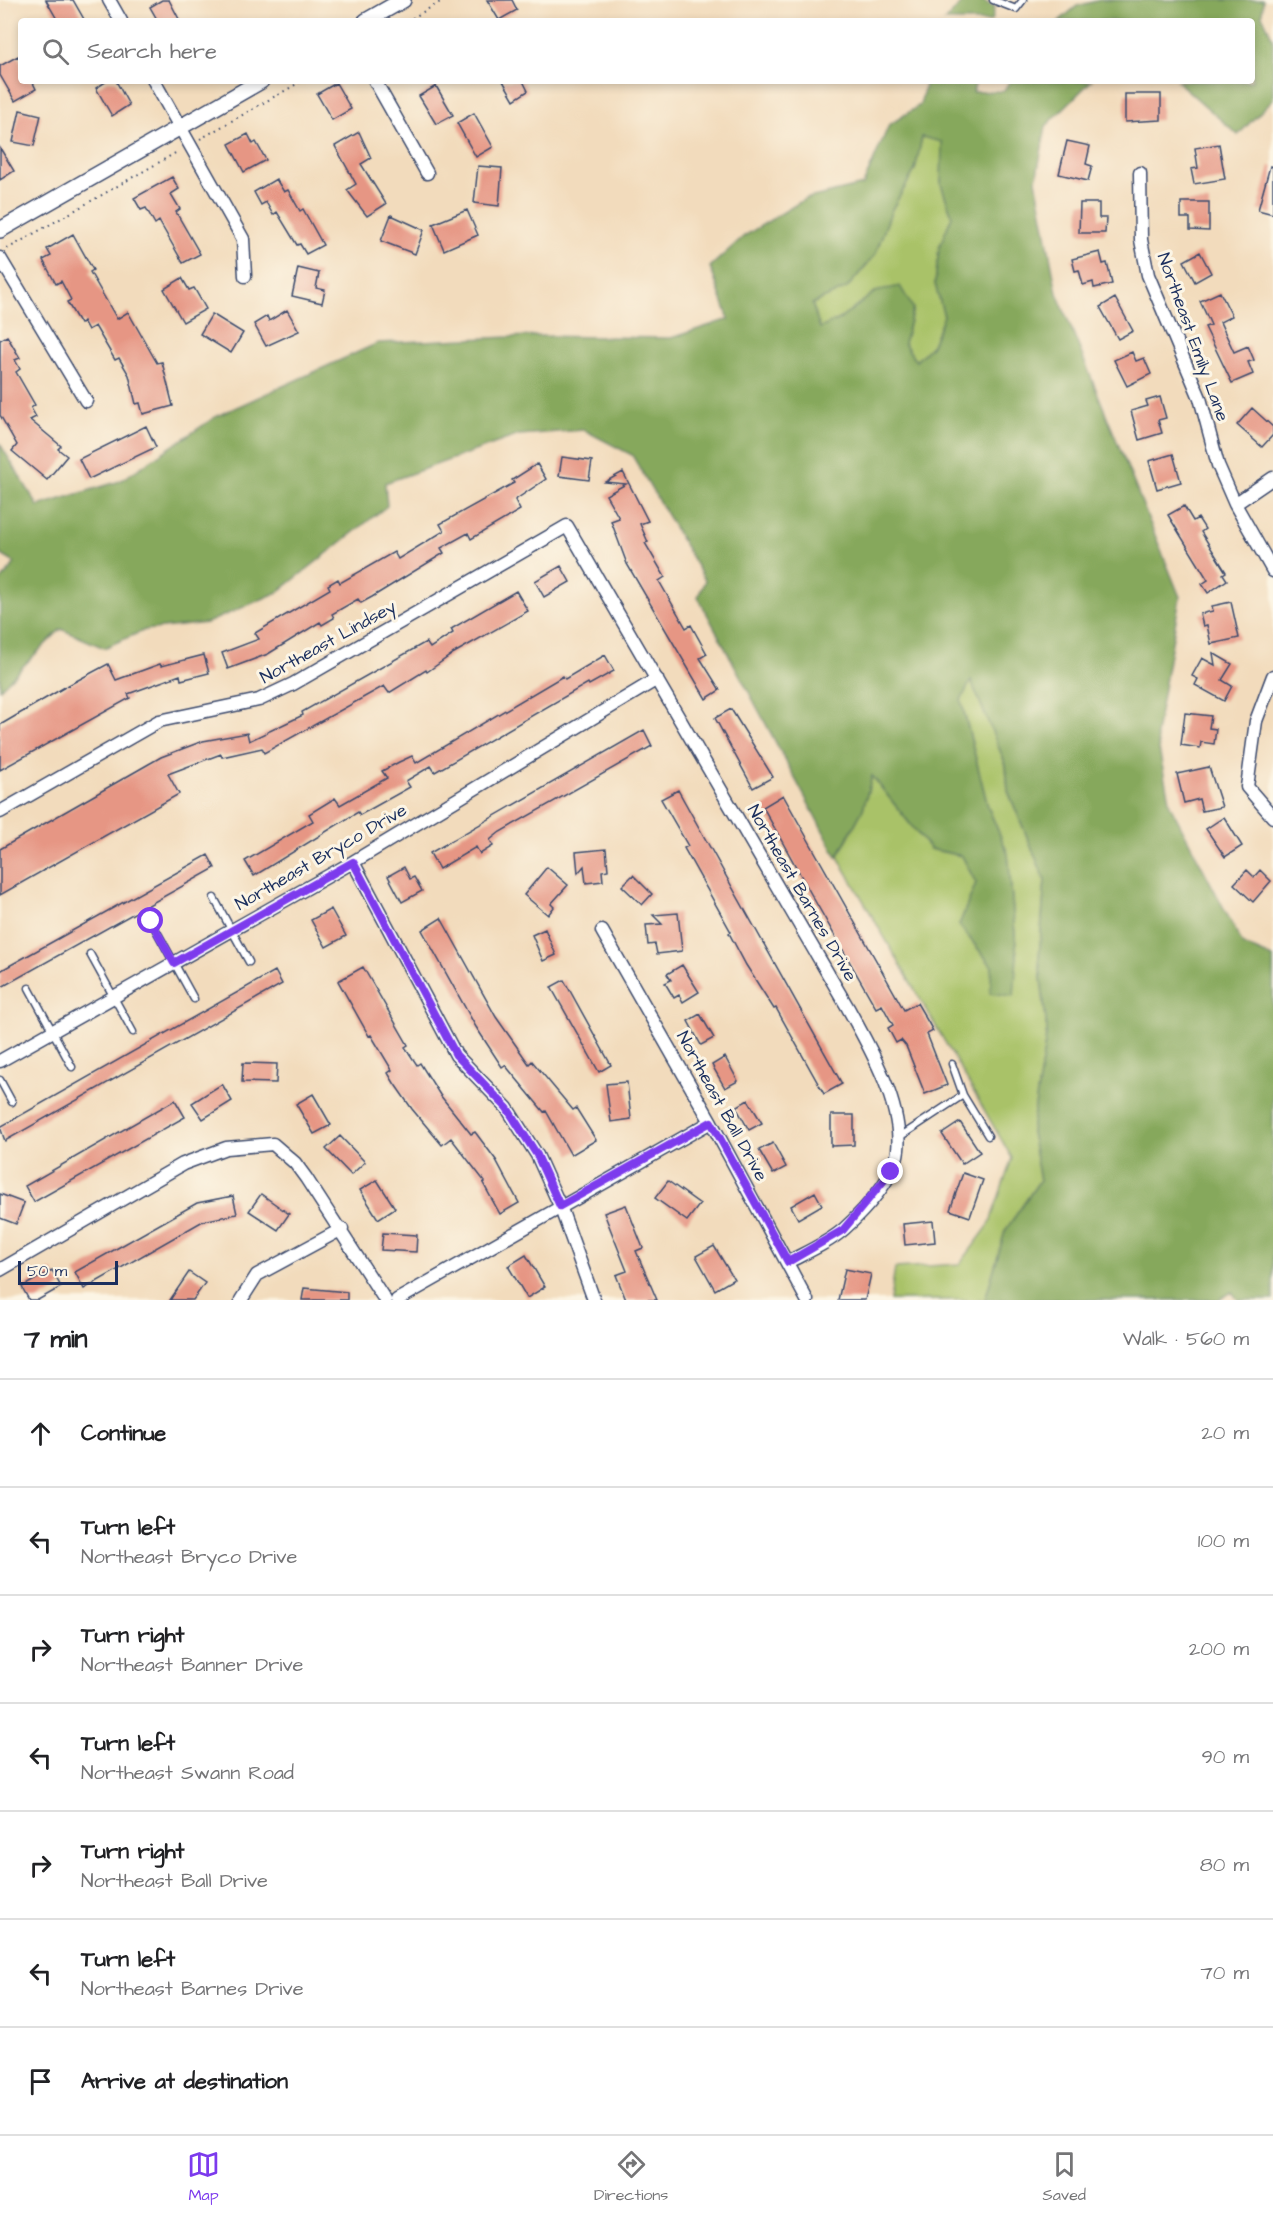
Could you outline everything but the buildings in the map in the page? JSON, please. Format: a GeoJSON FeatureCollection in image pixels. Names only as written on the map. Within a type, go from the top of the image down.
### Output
{"type":"FeatureCollection","features":[{"type":"Feature","properties":{"kind":"street"},"geometry":{"type":"LineString","coordinates":[[109,0],[119,18]]}},
{"type":"Feature","properties":{"kind":"street"},"geometry":{"type":"LineString","coordinates":[[371,18],[403,0]]}},
{"type":"Feature","properties":{"kind":"street"},"geometry":{"type":"LineString","coordinates":[[156,84],[243,239],[245,276]]}},
{"type":"Feature","properties":{"kind":"street"},"geometry":{"type":"LineString","coordinates":[[0,230],[256,84]]}},
{"type":"Feature","properties":{"kind":"street"},"geometry":{"type":"LineString","coordinates":[[377,84],[426,173]]}},
{"type":"Feature","properties":{"kind":"street","name":"Northeast Emily Lane"},"geometry":{"type":"LineString","coordinates":[[1140,173],[1141,240],[1148,275],[1200,398],[1218,465],[1235,504],[1273,571]]}},
{"type":"Feature","properties":{"kind":"street"},"geometry":{"type":"LineString","coordinates":[[0,258],[86,401]]}},
{"type":"Feature","properties":{"kind":"street"},"geometry":{"type":"LineString","coordinates":[[1235,504],[1273,478]]}},
{"type":"Feature","properties":{"kind":"street","name":"Northeast Barnes Drive"},"geometry":{"type":"LineString","coordinates":[[567,526],[874,1055],[892,1103],[898,1152],[891,1172],[843,1230],[788,1262]]}},
{"type":"Feature","properties":{"kind":"street","name":"Northeast Lindsey"},"geometry":{"type":"LineString","coordinates":[[0,812],[159,721],[259,700],[293,684],[567,526]]}},
{"type":"Feature","properties":{"kind":"street"},"geometry":{"type":"LineString","coordinates":[[1273,676],[1256,721],[1247,787],[1273,818]]}},
{"type":"Feature","properties":{"kind":"street","name":"Northeast Bryco Drive"},"geometry":{"type":"LineString","coordinates":[[0,1061],[353,862],[657,680]]}},
{"type":"Feature","properties":{"kind":"street"},"geometry":{"type":"LineString","coordinates":[[353,862],[456,1055],[507,1108],[537,1155],[560,1206],[594,1300]]}},
{"type":"Feature","properties":{"kind":"street","name":"Northeast Ball Drive"},"geometry":{"type":"LineString","coordinates":[[602,931],[711,1122],[807,1300]]}},
{"type":"Feature","properties":{"kind":"street"},"geometry":{"type":"LineString","coordinates":[[397,1300],[711,1122]]}},
{"type":"Feature","properties":{"kind":"street"},"geometry":{"type":"LineString","coordinates":[[0,1270],[183,1164],[226,1148],[273,1144],[295,1163],[342,1229],[385,1300]]}},
{"type":"Feature","properties":{"kind":"street"},"geometry":{"type":"LineString","coordinates":[[241,1300],[257,1275],[342,1229]]}},
{"type":"Feature","properties":{"kind":"lane"},"geometry":{"type":"LineString","coordinates":[[993,0],[1017,9],[1023,0]]}},
{"type":"Feature","properties":{"kind":"lane"},"geometry":{"type":"LineString","coordinates":[[214,898],[249,962]]}},
{"type":"Feature","properties":{"kind":"lane"},"geometry":{"type":"LineString","coordinates":[[151,921],[194,999]]}},
{"type":"Feature","properties":{"kind":"lane"},"geometry":{"type":"LineString","coordinates":[[90,954],[133,1032]]}},
{"type":"Feature","properties":{"kind":"lane"},"geometry":{"type":"LineString","coordinates":[[29,988],[72,1067]]}},
{"type":"Feature","properties":{"kind":"lane"},"geometry":{"type":"LineString","coordinates":[[952,1064],[963,1095],[988,1136]]}},
{"type":"Feature","properties":{"kind":"lane"},"geometry":{"type":"LineString","coordinates":[[0,1080],[12,1102]]}},
{"type":"Feature","properties":{"kind":"lane"},"geometry":{"type":"LineString","coordinates":[[897,1139],[963,1095]]}},
{"type":"Feature","properties":{"kind":"path"},"geometry":{"type":"LineString","coordinates":[[412,18],[444,0]]}},
{"type":"Feature","properties":{"kind":"path"},"geometry":{"type":"LineString","coordinates":[[0,253],[297,84]]}},
{"type":"Feature","properties":{"kind":"green space"},"geometry":{"type":"Polygon","coordinates":[[[964,0],[981,0],[995,7],[993,18],[948,18],[964,0]]]}},
{"type":"Feature","properties":{"kind":"green space"},"geometry":{"type":"Polygon","coordinates":[[[1100,0],[1263,0],[1262,15],[1273,39],[1273,99],[1238,135],[1180,84],[1255,84],[1255,18],[1063,18],[1077,6],[1100,0]]]}},
{"type":"Feature","properties":{"kind":"green space"},"geometry":{"type":"Polygon","coordinates":[[[925,84],[975,84],[973,92],[1004,91],[1008,84],[1088,84],[1046,126],[1036,180],[1057,293],[1180,597],[1156,734],[1170,805],[1243,945],[1273,958],[1273,1300],[1238,1300],[1232,1292],[1219,1300],[985,1300],[1005,1231],[1040,1180],[1031,1132],[1047,1030],[1039,959],[1045,880],[1008,791],[1006,765],[971,681],[961,700],[988,807],[1008,854],[1017,957],[1014,996],[990,993],[992,966],[959,925],[976,883],[962,856],[930,849],[872,776],[863,809],[837,857],[698,597],[705,580],[632,455],[584,430],[519,435],[385,483],[387,506],[278,592],[207,623],[145,630],[104,648],[61,629],[0,689],[0,582],[15,563],[0,554],[0,444],[38,506],[120,481],[217,416],[378,343],[532,336],[671,338],[729,319],[710,267],[744,236],[805,199],[863,185],[889,125],[920,105],[925,84]],[[922,137],[915,170],[892,209],[875,255],[847,288],[812,304],[820,328],[840,319],[875,292],[900,286],[913,308],[904,343],[916,361],[932,345],[944,316],[935,284],[939,248],[952,216],[941,184],[942,142],[922,137]]]}},
{"type":"Feature","properties":{"kind":"green space"},"geometry":{"type":"Polygon","coordinates":[[[922,136],[943,141],[941,184],[952,216],[939,248],[935,284],[944,316],[932,345],[916,361],[904,343],[913,309],[875,292],[840,319],[820,329],[812,303],[847,288],[875,255],[892,209],[915,170],[922,136]]]}},
{"type":"Feature","properties":{"kind":"green space"},"geometry":{"type":"Polygon","coordinates":[[[971,680],[1006,765],[1008,791],[1045,880],[1039,959],[1047,1030],[1031,1132],[1040,1180],[1005,1231],[985,1300],[890,1300],[895,1268],[960,1264],[989,1225],[1012,1158],[838,857],[863,809],[872,776],[930,849],[962,856],[976,883],[959,925],[992,966],[1017,957],[1008,854],[988,807],[961,700],[971,680]]]}},
{"type":"Feature","properties":{"kind":"route"},"geometry":{"type":"LineString","coordinates":[[151,921],[174,963],[353,862],[456,1055],[507,1108],[537,1155],[560,1206],[711,1122],[788,1262],[843,1230],[891,1172]]}}]}
